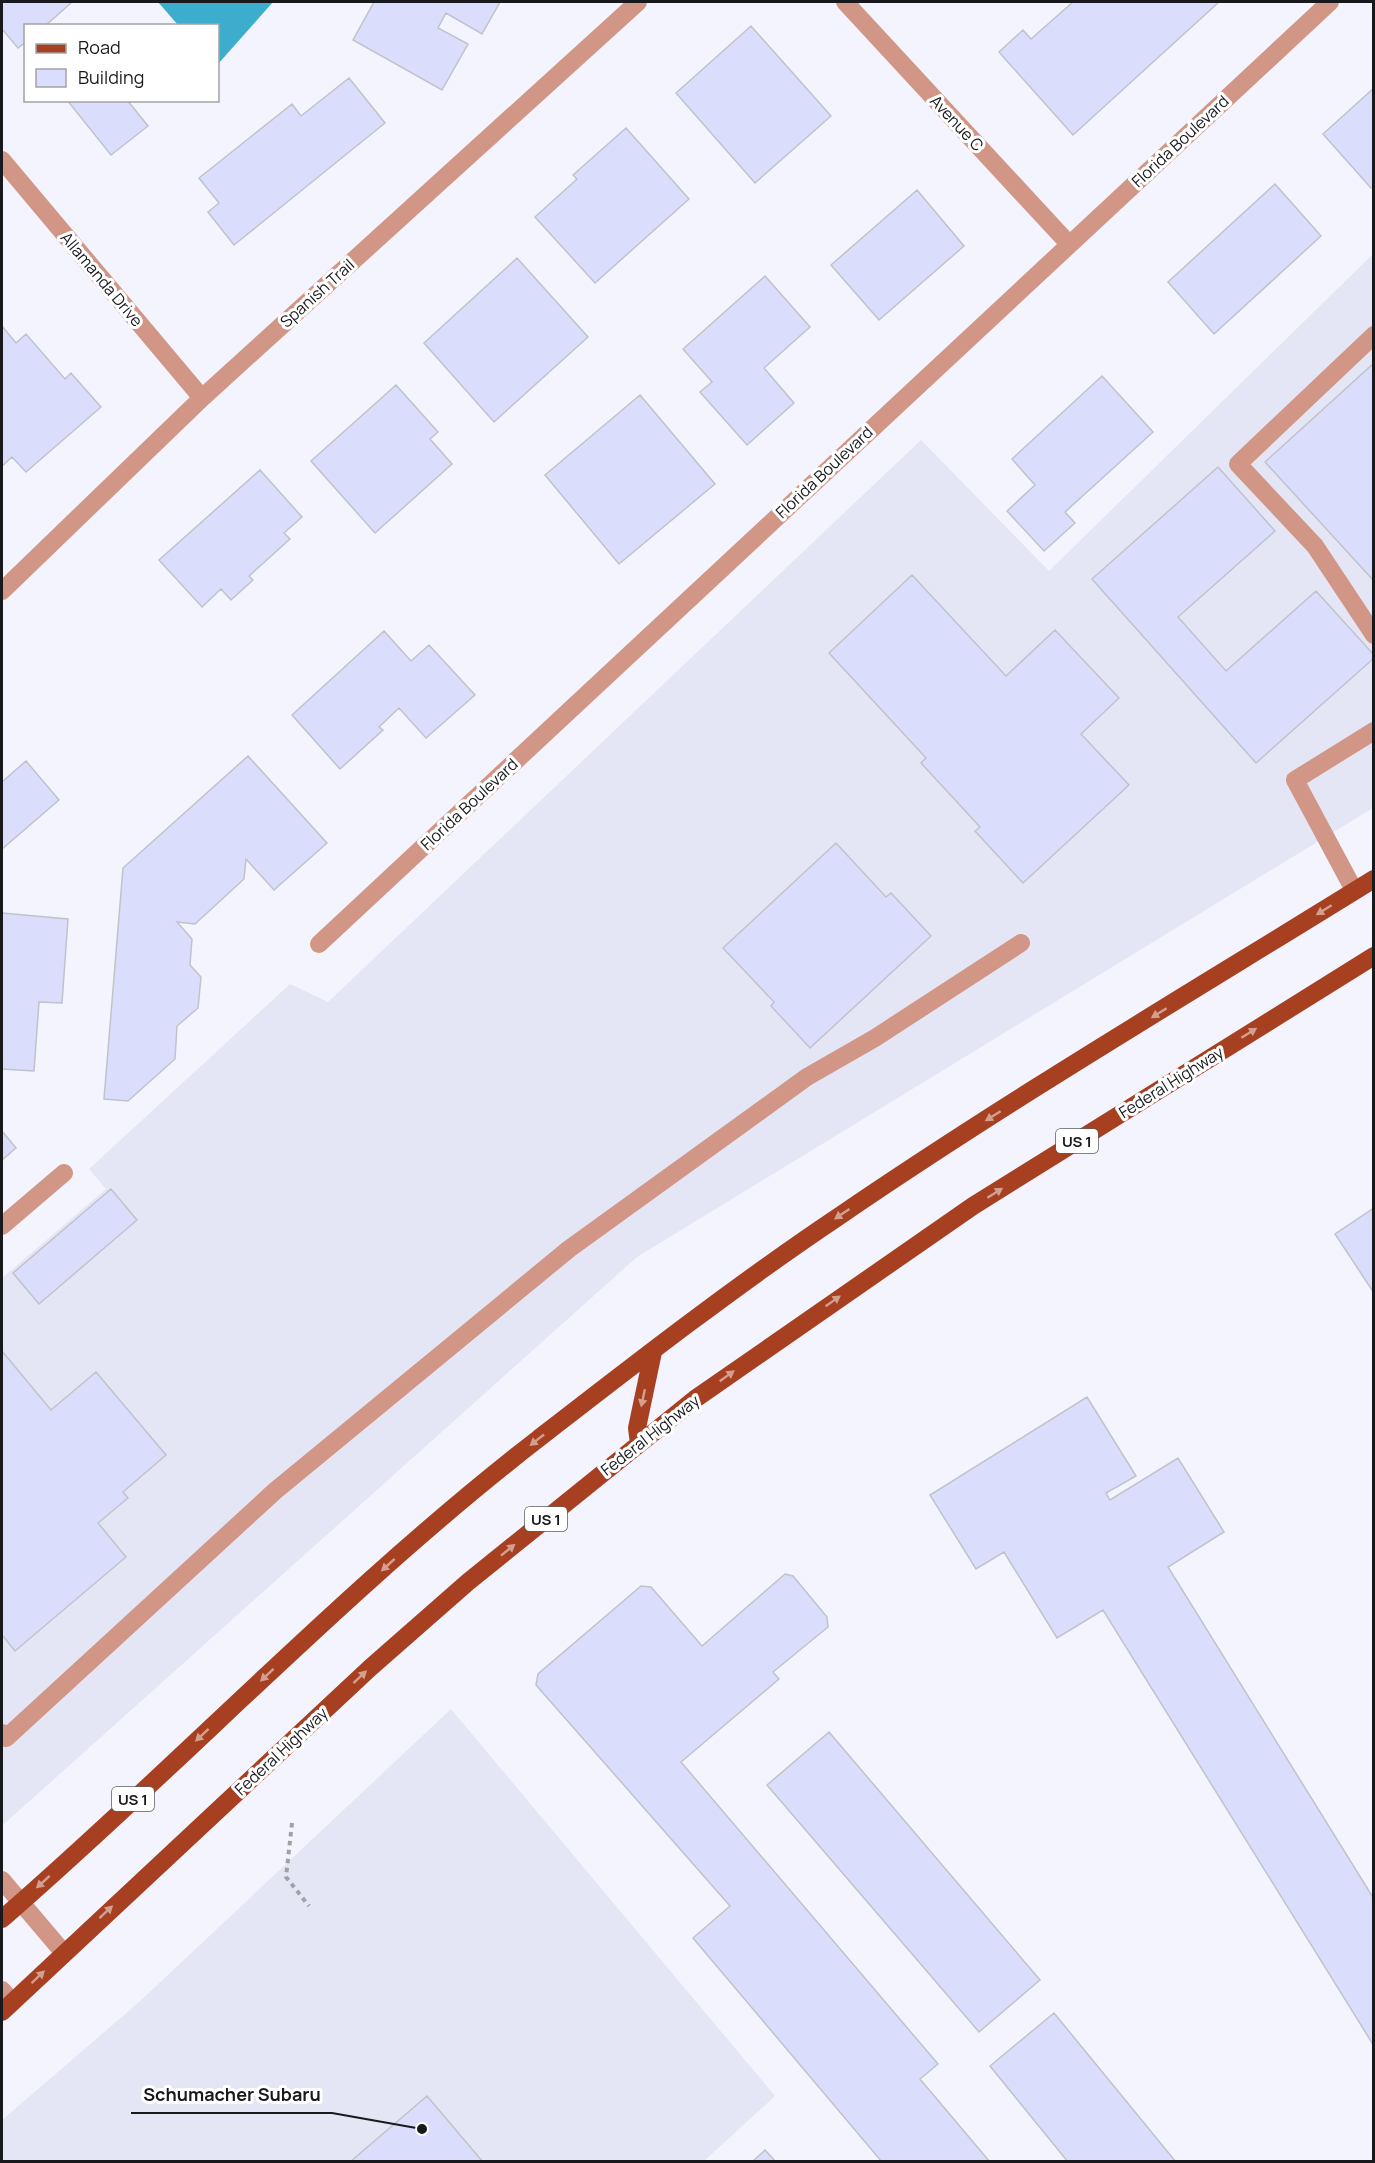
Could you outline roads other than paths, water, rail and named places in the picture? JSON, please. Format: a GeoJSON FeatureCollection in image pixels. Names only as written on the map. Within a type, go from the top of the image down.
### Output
{"type":"FeatureCollection","features":[{"type":"Feature","properties":{"kind":"main road","name":"US 1"},"geometry":{"type":"LineString","coordinates":[[2,1919],[326,1620],[438,1520],[537,1440],[745,1282],[838,1216],[942,1148],[1374,879]]}},
{"type":"Feature","properties":{"kind":"main road","name":"Federal Highway"},"geometry":{"type":"LineString","coordinates":[[5,2001],[63,1952],[370,1668],[468,1582],[695,1399],[973,1206],[1374,956]]}},
{"type":"Feature","properties":{"kind":"main road"},"geometry":{"type":"LineString","coordinates":[[639,1444],[637,1428],[653,1352]]}},
{"type":"Feature","properties":{"kind":"street","name":"Avenue C"},"geometry":{"type":"LineString","coordinates":[[844,2],[1069,244]]}},
{"type":"Feature","properties":{"kind":"street","name":"Florida Boulevard"},"geometry":{"type":"LineString","coordinates":[[319,944],[1330,2]]}},
{"type":"Feature","properties":{"kind":"street","name":"Spanish Trail"},"geometry":{"type":"LineString","coordinates":[[2,591],[202,398],[625,6]]}},
{"type":"Feature","properties":{"kind":"street","name":"Allamanda Drive"},"geometry":{"type":"LineString","coordinates":[[2,160],[202,398]]}},
{"type":"Feature","properties":{"kind":"street"},"geometry":{"type":"LineString","coordinates":[[1374,335],[1238,464],[1315,546],[1374,635]]}},
{"type":"Feature","properties":{"kind":"street"},"geometry":{"type":"LineString","coordinates":[[1354,890],[1295,780],[1374,731]]}},
{"type":"Feature","properties":{"kind":"street"},"geometry":{"type":"LineString","coordinates":[[2,1733],[6,1738],[275,1491],[569,1249],[807,1077],[875,1038],[1021,943]]}},
{"type":"Feature","properties":{"kind":"street"},"geometry":{"type":"LineString","coordinates":[[2,1226],[64,1173]]}},
{"type":"Feature","properties":{"kind":"street"},"geometry":{"type":"LineString","coordinates":[[2,1880],[63,1952]]}},
{"type":"Feature","properties":{"kind":"water"},"geometry":{"type":"Polygon","coordinates":[[[158,2],[273,2],[219,63],[219,24],[177,24],[158,2]]]}},
{"type":"Feature","properties":{"kind":"place","name":"Schumacher Subaru"},"geometry":{"type":"Point","coordinates":[422,2129]}}]}
